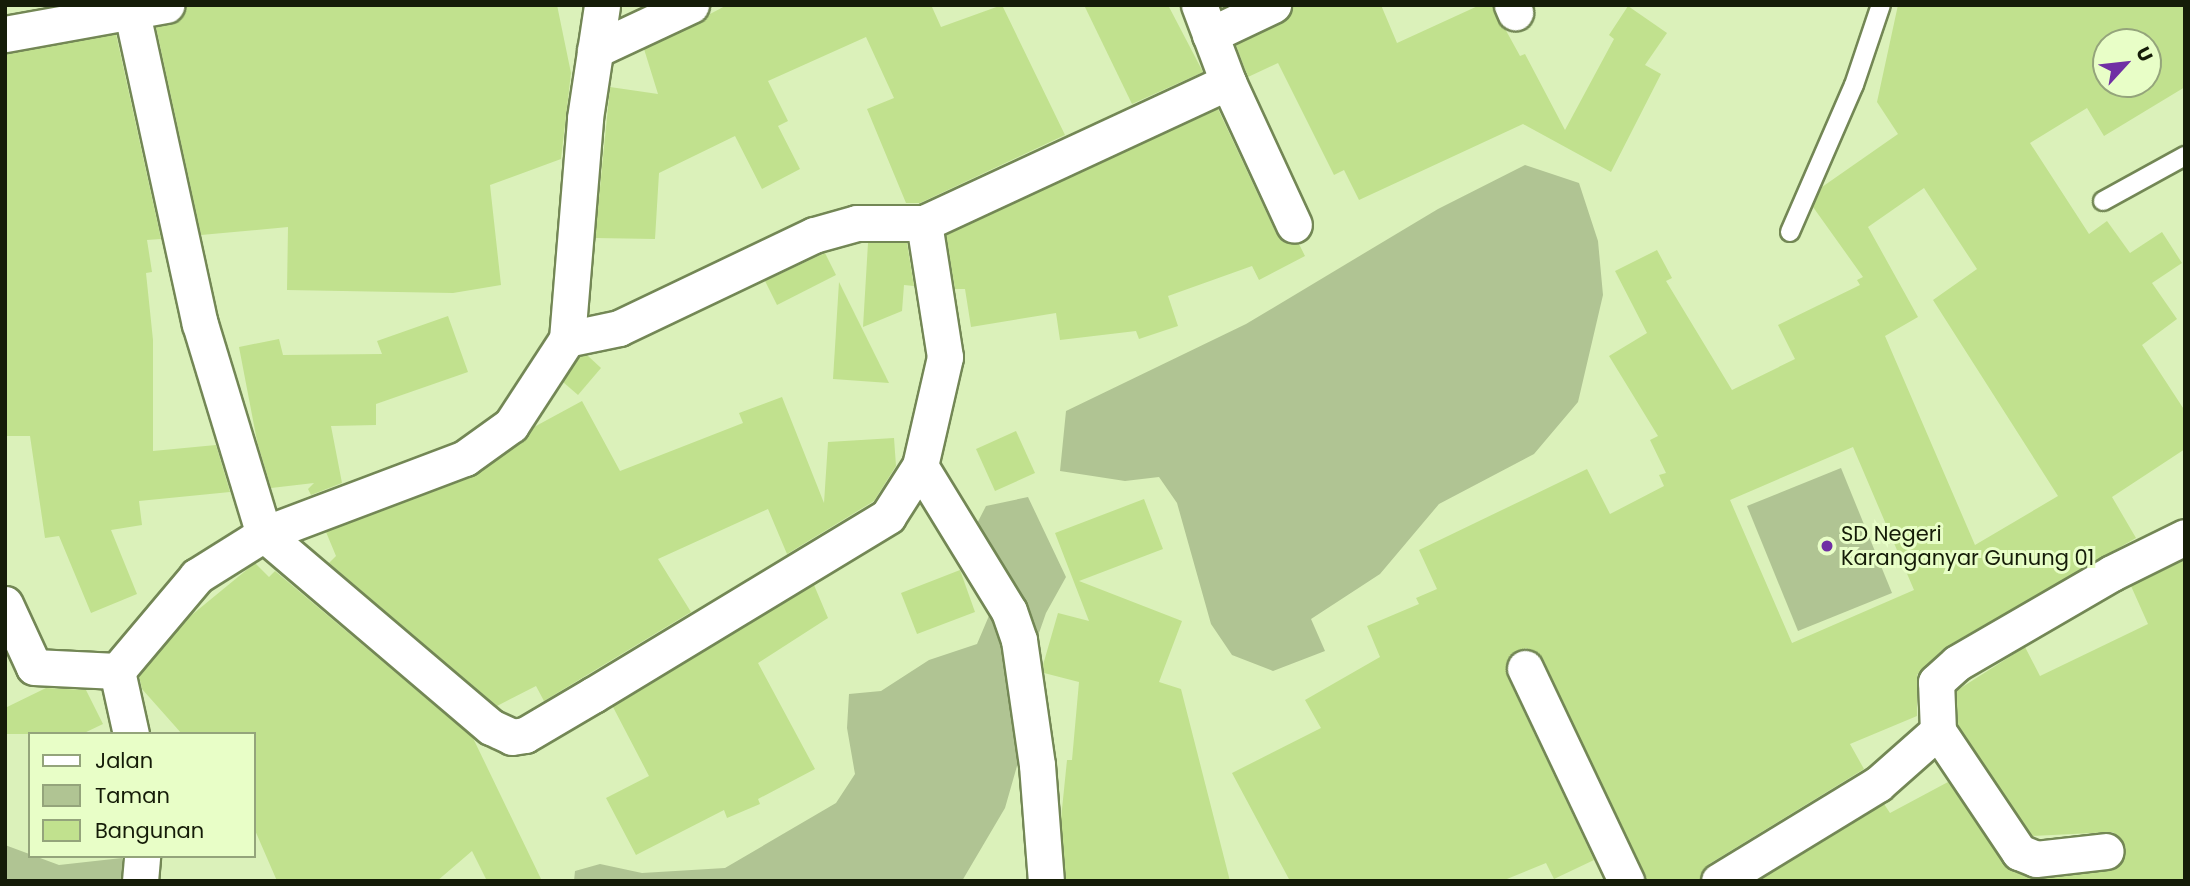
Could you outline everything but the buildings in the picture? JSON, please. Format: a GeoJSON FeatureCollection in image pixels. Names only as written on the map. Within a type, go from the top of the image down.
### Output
{"type":"FeatureCollection","features":[{"type":"Feature","properties":{"kind":"street"},"geometry":{"type":"LineString","coordinates":[[5,34],[166,5]]}},
{"type":"Feature","properties":{"kind":"street"},"geometry":{"type":"LineString","coordinates":[[117,671],[197,576],[264,534],[465,457],[511,425],[567,339],[595,50],[602,5]]}},
{"type":"Feature","properties":{"kind":"street"},"geometry":{"type":"LineString","coordinates":[[595,50],[691,5]]}},
{"type":"Feature","properties":{"kind":"street"},"geometry":{"type":"LineString","coordinates":[[1273,5],[1205,20],[1228,82],[1294,225]]}},
{"type":"Feature","properties":{"kind":"street"},"geometry":{"type":"LineString","coordinates":[[132,13],[200,324],[264,534],[491,727],[518,737],[854,539],[888,516],[920,466],[945,357],[924,223]]}},
{"type":"Feature","properties":{"kind":"street"},"geometry":{"type":"LineString","coordinates":[[567,339],[619,328],[814,234],[857,223],[924,223],[1228,82]]}},
{"type":"Feature","properties":{"kind":"street"},"geometry":{"type":"LineString","coordinates":[[920,466],[1009,611],[1020,640],[1037,765],[1046,881]]}},
{"type":"Feature","properties":{"kind":"street"},"geometry":{"type":"LineString","coordinates":[[2106,851],[2036,859],[2019,852],[1938,731],[1936,682],[1957,663],[2101,579],[2185,537]]}},
{"type":"Feature","properties":{"kind":"street"},"geometry":{"type":"LineString","coordinates":[[5,604],[20,666],[117,671]]}},
{"type":"Feature","properties":{"kind":"street"},"geometry":{"type":"LineString","coordinates":[[1525,668],[1626,881]]}},
{"type":"Feature","properties":{"kind":"street"},"geometry":{"type":"LineString","coordinates":[[117,671],[131,732]]}},
{"type":"Feature","properties":{"kind":"street"},"geometry":{"type":"LineString","coordinates":[[1719,881],[1878,784],[1938,731]]}},
{"type":"Feature","properties":{"kind":"street"},"geometry":{"type":"LineString","coordinates":[[140,881],[142,858]]}},
{"type":"Feature","properties":{"kind":"lane"},"geometry":{"type":"LineString","coordinates":[[1790,232],[1854,85],[1881,5]]}},
{"type":"Feature","properties":{"kind":"lane"},"geometry":{"type":"LineString","coordinates":[[2103,201],[2185,156]]}},
{"type":"Feature","properties":{"kind":"green space"},"geometry":{"type":"Polygon","coordinates":[[[1525,165],[1579,183],[1598,241],[1603,295],[1578,402],[1534,454],[1439,504],[1380,574],[1311,619],[1325,651],[1273,671],[1232,655],[1211,624],[1177,503],[1159,477],[1125,481],[1060,471],[1066,411],[1246,324],[1438,209],[1525,165]]]}},
{"type":"Feature","properties":{"kind":"green space"},"geometry":{"type":"Polygon","coordinates":[[[1841,468],[1892,593],[1798,631],[1747,506],[1841,468]]]}},
{"type":"Feature","properties":{"kind":"green space"},"geometry":{"type":"Polygon","coordinates":[[[1028,497],[1066,577],[1046,613],[1025,673],[1023,745],[1005,808],[962,881],[574,881],[575,871],[600,864],[642,873],[725,868],[836,803],[855,774],[847,728],[849,694],[881,691],[929,660],[977,644],[991,611],[968,541],[986,506],[1028,497]]]}},
{"type":"Feature","properties":{"kind":"green space"},"geometry":{"type":"Polygon","coordinates":[[[5,845],[28,854],[28,858],[40,858],[59,865],[122,858],[124,881],[5,881],[5,845]]]}},
{"type":"Feature","properties":{"kind":"place","name":"SD Negeri Karanganyar Gunung 01"},"geometry":{"type":"Point","coordinates":[1827,546]}}]}
